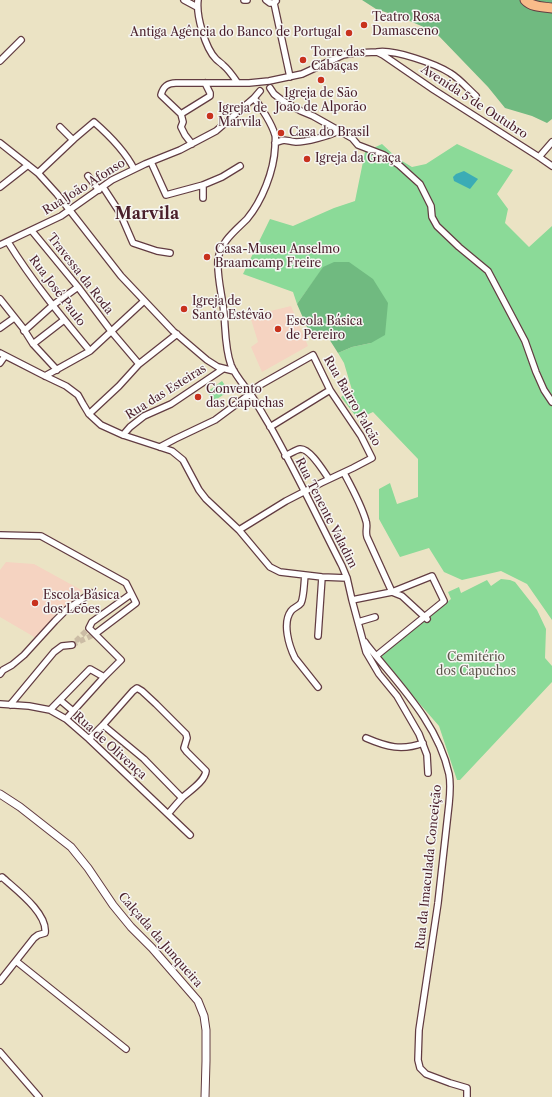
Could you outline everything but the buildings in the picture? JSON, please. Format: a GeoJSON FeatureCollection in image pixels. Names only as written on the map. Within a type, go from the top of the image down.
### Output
{"type":"FeatureCollection","features":[{"type":"Feature","properties":{"kind":"main road"},"geometry":{"type":"LineString","coordinates":[[526,0],[528,3],[539,7],[552,8]]}},
{"type":"Feature","properties":{"kind":"street"},"geometry":{"type":"LineString","coordinates":[[184,0],[197,7]]}},
{"type":"Feature","properties":{"kind":"street"},"geometry":{"type":"LineString","coordinates":[[198,0],[197,7],[199,25],[211,53],[216,60],[223,64],[237,82]]}},
{"type":"Feature","properties":{"kind":"street"},"geometry":{"type":"LineString","coordinates":[[266,0],[270,3],[275,1],[290,77]]}},
{"type":"Feature","properties":{"kind":"street"},"geometry":{"type":"LineString","coordinates":[[0,61],[21,40]]}},
{"type":"Feature","properties":{"kind":"street"},"geometry":{"type":"LineString","coordinates":[[192,144],[181,127],[183,122],[181,114],[161,95],[166,86],[172,83],[256,83],[302,74],[343,55],[387,51],[430,64],[451,74],[476,96]]}},
{"type":"Feature","properties":{"kind":"street","name":"Avenida 5 de Outubro"},"geometry":{"type":"LineString","coordinates":[[377,52],[384,55],[434,90],[552,166]]}},
{"type":"Feature","properties":{"kind":"street"},"geometry":{"type":"LineString","coordinates":[[269,81],[270,88],[274,94],[283,101],[352,138],[358,145],[384,155],[399,165],[420,184],[431,206],[432,217],[437,226],[488,271],[525,341],[536,372],[544,390],[552,402]]}},
{"type":"Feature","properties":{"kind":"street"},"geometry":{"type":"LineString","coordinates":[[181,114],[210,96],[205,83]]}},
{"type":"Feature","properties":{"kind":"street"},"geometry":{"type":"LineString","coordinates":[[256,83],[260,91],[270,88]]}},
{"type":"Feature","properties":{"kind":"street","name":"Rua João Afonso"},"geometry":{"type":"LineString","coordinates":[[0,245],[55,220],[112,180],[180,150],[216,131],[260,91]]}},
{"type":"Feature","properties":{"kind":"street"},"geometry":{"type":"LineString","coordinates":[[254,98],[272,128],[275,136],[275,143],[283,139],[296,142],[306,141],[333,134],[338,131]]}},
{"type":"Feature","properties":{"kind":"street"},"geometry":{"type":"LineString","coordinates":[[38,173],[94,122],[102,128],[123,152],[134,169]]}},
{"type":"Feature","properties":{"kind":"street"},"geometry":{"type":"LineString","coordinates":[[60,127],[73,140]]}},
{"type":"Feature","properties":{"kind":"street"},"geometry":{"type":"LineString","coordinates":[[539,157],[552,142]]}},
{"type":"Feature","properties":{"kind":"street"},"geometry":{"type":"LineString","coordinates":[[0,143],[38,173],[58,194],[121,276],[177,334],[218,367],[234,371]]}},
{"type":"Feature","properties":{"kind":"street","name":"Rua Tenente Valadim"},"geometry":{"type":"LineString","coordinates":[[275,143],[275,155],[264,192],[256,207],[227,239],[220,252],[218,260],[220,287],[224,306],[227,347],[231,364],[270,427],[342,566],[347,578],[366,652],[379,674],[397,696],[413,722],[427,755],[428,773]]}},
{"type":"Feature","properties":{"kind":"street"},"geometry":{"type":"LineString","coordinates":[[151,162],[166,194],[202,185],[222,177],[240,166]]}},
{"type":"Feature","properties":{"kind":"street"},"geometry":{"type":"LineString","coordinates":[[0,187],[28,165]]}},
{"type":"Feature","properties":{"kind":"street"},"geometry":{"type":"LineString","coordinates":[[88,176],[101,188],[120,213],[133,243],[157,251],[170,253]]}},
{"type":"Feature","properties":{"kind":"street"},"geometry":{"type":"LineString","coordinates":[[202,185],[203,198]]}},
{"type":"Feature","properties":{"kind":"street","name":"Travessa da Roda"},"geometry":{"type":"LineString","coordinates":[[32,231],[139,364]]}},
{"type":"Feature","properties":{"kind":"street","name":"Rua José Paulo"},"geometry":{"type":"LineString","coordinates":[[8,242],[64,320],[90,351]]}},
{"type":"Feature","properties":{"kind":"street"},"geometry":{"type":"LineString","coordinates":[[24,331],[53,305],[78,287]]}},
{"type":"Feature","properties":{"kind":"street"},"geometry":{"type":"LineString","coordinates":[[0,299],[33,344],[57,370]]}},
{"type":"Feature","properties":{"kind":"street"},"geometry":{"type":"LineString","coordinates":[[45,376],[90,351],[144,301]]}},
{"type":"Feature","properties":{"kind":"street"},"geometry":{"type":"LineString","coordinates":[[0,328],[14,318]]}},
{"type":"Feature","properties":{"kind":"street"},"geometry":{"type":"LineString","coordinates":[[33,344],[64,320]]}},
{"type":"Feature","properties":{"kind":"street"},"geometry":{"type":"LineString","coordinates":[[89,414],[119,386],[139,364],[177,334]]}},
{"type":"Feature","properties":{"kind":"street"},"geometry":{"type":"LineString","coordinates":[[0,363],[2,355],[66,386],[78,395],[89,414],[101,426],[122,435],[172,451],[183,460],[198,490],[239,530],[270,567],[280,572],[322,577],[347,578]]}},
{"type":"Feature","properties":{"kind":"street","name":"Rua Bairro Falcão"},"geometry":{"type":"LineString","coordinates":[[250,394],[260,385],[313,355],[330,390],[361,436],[372,458],[344,473]]}},
{"type":"Feature","properties":{"kind":"street","name":"Rua das Esteiras"},"geometry":{"type":"LineString","coordinates":[[122,435],[144,416],[171,404],[223,369]]}},
{"type":"Feature","properties":{"kind":"street"},"geometry":{"type":"LineString","coordinates":[[270,427],[330,390]]}},
{"type":"Feature","properties":{"kind":"street"},"geometry":{"type":"LineString","coordinates":[[160,447],[215,420],[250,394]]}},
{"type":"Feature","properties":{"kind":"street"},"geometry":{"type":"LineString","coordinates":[[285,456],[299,450],[305,450],[329,479]]}},
{"type":"Feature","properties":{"kind":"street"},"geometry":{"type":"LineString","coordinates":[[239,530],[286,501],[344,473],[367,522],[366,537],[392,592],[402,596],[426,618]]}},
{"type":"Feature","properties":{"kind":"street"},"geometry":{"type":"LineString","coordinates":[[0,535],[41,536],[126,583],[136,602],[95,634]]}},
{"type":"Feature","properties":{"kind":"street"},"geometry":{"type":"LineString","coordinates":[[305,575],[301,602],[291,612],[287,624],[287,632],[295,658],[318,687]]}},
{"type":"Feature","properties":{"kind":"street"},"geometry":{"type":"LineString","coordinates":[[352,600],[392,592],[432,576],[444,602],[426,618],[376,656]]}},
{"type":"Feature","properties":{"kind":"street"},"geometry":{"type":"LineString","coordinates":[[318,636],[322,577]]}},
{"type":"Feature","properties":{"kind":"street"},"geometry":{"type":"LineString","coordinates":[[0,674],[3,670],[24,655],[54,621],[66,610],[91,593]]}},
{"type":"Feature","properties":{"kind":"street"},"geometry":{"type":"LineString","coordinates":[[66,719],[121,660],[89,628],[92,622],[131,594]]}},
{"type":"Feature","properties":{"kind":"street"},"geometry":{"type":"LineString","coordinates":[[358,622],[374,617]]}},
{"type":"Feature","properties":{"kind":"street","name":"Rua da Imaculada Conceição"},"geometry":{"type":"LineString","coordinates":[[361,634],[367,645],[429,724],[443,754],[449,775],[449,804],[438,903],[419,1030],[418,1060],[420,1068],[426,1074],[467,1088],[467,1097]]}},
{"type":"Feature","properties":{"kind":"street"},"geometry":{"type":"LineString","coordinates":[[10,705],[54,652],[62,646],[72,645]]}},
{"type":"Feature","properties":{"kind":"street"},"geometry":{"type":"LineString","coordinates":[[50,710],[90,669],[104,677]]}},
{"type":"Feature","properties":{"kind":"street"},"geometry":{"type":"LineString","coordinates":[[89,739],[137,688],[152,700],[186,734],[187,738],[184,748],[206,770],[206,774],[203,779],[182,798],[168,814]]}},
{"type":"Feature","properties":{"kind":"street"},"geometry":{"type":"LineString","coordinates":[[60,700],[73,711]]}},
{"type":"Feature","properties":{"kind":"street","name":"Rua de Olivença"},"geometry":{"type":"LineString","coordinates":[[0,704],[29,706],[50,710],[66,719],[190,835]]}},
{"type":"Feature","properties":{"kind":"street"},"geometry":{"type":"LineString","coordinates":[[103,725],[144,760],[182,798]]}},
{"type":"Feature","properties":{"kind":"street"},"geometry":{"type":"LineString","coordinates":[[366,738],[385,746],[396,748],[412,747],[423,743]]}},
{"type":"Feature","properties":{"kind":"street","name":"Calçada da Junqueira"},"geometry":{"type":"LineString","coordinates":[[0,794],[31,815],[71,847],[131,927],[152,948],[198,1001],[204,1016],[206,1030],[205,1097]]}},
{"type":"Feature","properties":{"kind":"street"},"geometry":{"type":"LineString","coordinates":[[0,878],[2,877],[40,912],[45,929],[45,933],[34,938],[0,981]]}},
{"type":"Feature","properties":{"kind":"street"},"geometry":{"type":"LineString","coordinates":[[16,961],[126,1049]]}},
{"type":"Feature","properties":{"kind":"street"},"geometry":{"type":"LineString","coordinates":[[0,1052],[39,1097]]}},
{"type":"Feature","properties":{"kind":"shaded area","name":"Escola Básica de Pereiro"},"geometry":{"type":"Polygon","coordinates":[[[291,306],[308,346],[262,372],[251,347],[258,342],[250,316],[291,306]]]}},
{"type":"Feature","properties":{"kind":"shaded area","name":"Escola Básica dos Leões"},"geometry":{"type":"Polygon","coordinates":[[[6,562],[34,564],[83,591],[55,615],[36,638],[0,617],[0,570],[6,562]]]}},
{"type":"Feature","properties":{"kind":"green space"},"geometry":{"type":"Polygon","coordinates":[[[362,0],[552,0],[552,119],[547,123],[532,116],[505,108],[488,87],[435,32],[403,18],[376,9],[362,0]]]}},
{"type":"Feature","properties":{"kind":"green space"},"geometry":{"type":"Polygon","coordinates":[[[382,144],[397,158],[412,167],[426,164],[457,144],[513,170],[497,194],[508,209],[505,223],[529,247],[552,226],[552,620],[527,584],[501,571],[462,580],[444,572],[429,548],[400,557],[379,519],[379,489],[390,483],[397,504],[418,497],[418,459],[373,412],[358,419],[341,397],[352,390],[344,363],[338,353],[352,347],[371,343],[323,268],[297,304],[293,292],[243,274],[270,219],[293,226],[334,208],[355,201],[365,152],[382,144]]]}},
{"type":"Feature","properties":{"kind":"green space"},"geometry":{"type":"Polygon","coordinates":[[[334,262],[349,262],[373,279],[388,303],[385,335],[371,343],[352,347],[338,353],[324,331],[310,334],[297,304],[323,267],[334,262]]]}},
{"type":"Feature","properties":{"kind":"green space"},"geometry":{"type":"Polygon","coordinates":[[[222,381],[229,391],[214,401],[207,392],[222,381]]]}},
{"type":"Feature","properties":{"kind":"green space","name":"Cemitério dos Capuchos"},"geometry":{"type":"Polygon","coordinates":[[[501,579],[515,582],[537,610],[546,629],[545,658],[552,666],[552,682],[460,780],[457,780],[439,726],[379,657],[451,599],[448,592],[459,587],[461,593],[487,580],[491,586],[501,579]]]}},
{"type":"Feature","properties":{"kind":"water"},"geometry":{"type":"Polygon","coordinates":[[[464,171],[478,179],[470,189],[454,181],[453,177],[456,174],[464,171]]]}},
{"type":"Feature","properties":{"kind":"tunnel"},"geometry":{"type":"LineString","coordinates":[[76,641],[89,628]]}},
{"type":"Feature","properties":{"kind":"tunnel"},"geometry":{"type":"LineString","coordinates":[[72,645],[95,634]]}},
{"type":"Feature","properties":{"kind":"place","name":"Teatro Rosa Damasceno"},"geometry":{"type":"Point","coordinates":[364,25]}},
{"type":"Feature","properties":{"kind":"place","name":"Antiga Agência do Banco de Portugal"},"geometry":{"type":"Point","coordinates":[349,33]}},
{"type":"Feature","properties":{"kind":"place","name":"Torre das Cabaças"},"geometry":{"type":"Point","coordinates":[303,60]}},
{"type":"Feature","properties":{"kind":"place","name":"Igreja de São João de Alporão"},"geometry":{"type":"Point","coordinates":[321,80]}},
{"type":"Feature","properties":{"kind":"place","name":"Igreja de Marvila"},"geometry":{"type":"Point","coordinates":[210,116]}},
{"type":"Feature","properties":{"kind":"place","name":"Casa do Brasil"},"geometry":{"type":"Point","coordinates":[281,133]}},
{"type":"Feature","properties":{"kind":"place","name":"Igreja da Graça"},"geometry":{"type":"Point","coordinates":[307,159]}},
{"type":"Feature","properties":{"kind":"place","name":"Casa-Museu Anselmo Braamcamp Freire"},"geometry":{"type":"Point","coordinates":[207,257]}},
{"type":"Feature","properties":{"kind":"place","name":"Igreja de Santo Estêvão"},"geometry":{"type":"Point","coordinates":[184,309]}},
{"type":"Feature","properties":{"kind":"place","name":"Escola Básica de Pereiro"},"geometry":{"type":"Point","coordinates":[278,329]}},
{"type":"Feature","properties":{"kind":"place","name":"Convento das Capuchas"},"geometry":{"type":"Point","coordinates":[198,397]}},
{"type":"Feature","properties":{"kind":"place","name":"Escola Básica dos Leões"},"geometry":{"type":"Point","coordinates":[35,603]}},
{"type":"Feature","properties":{"kind":"district","name":"Marvila"},"geometry":{"type":"Point","coordinates":[147,214]}}]}
